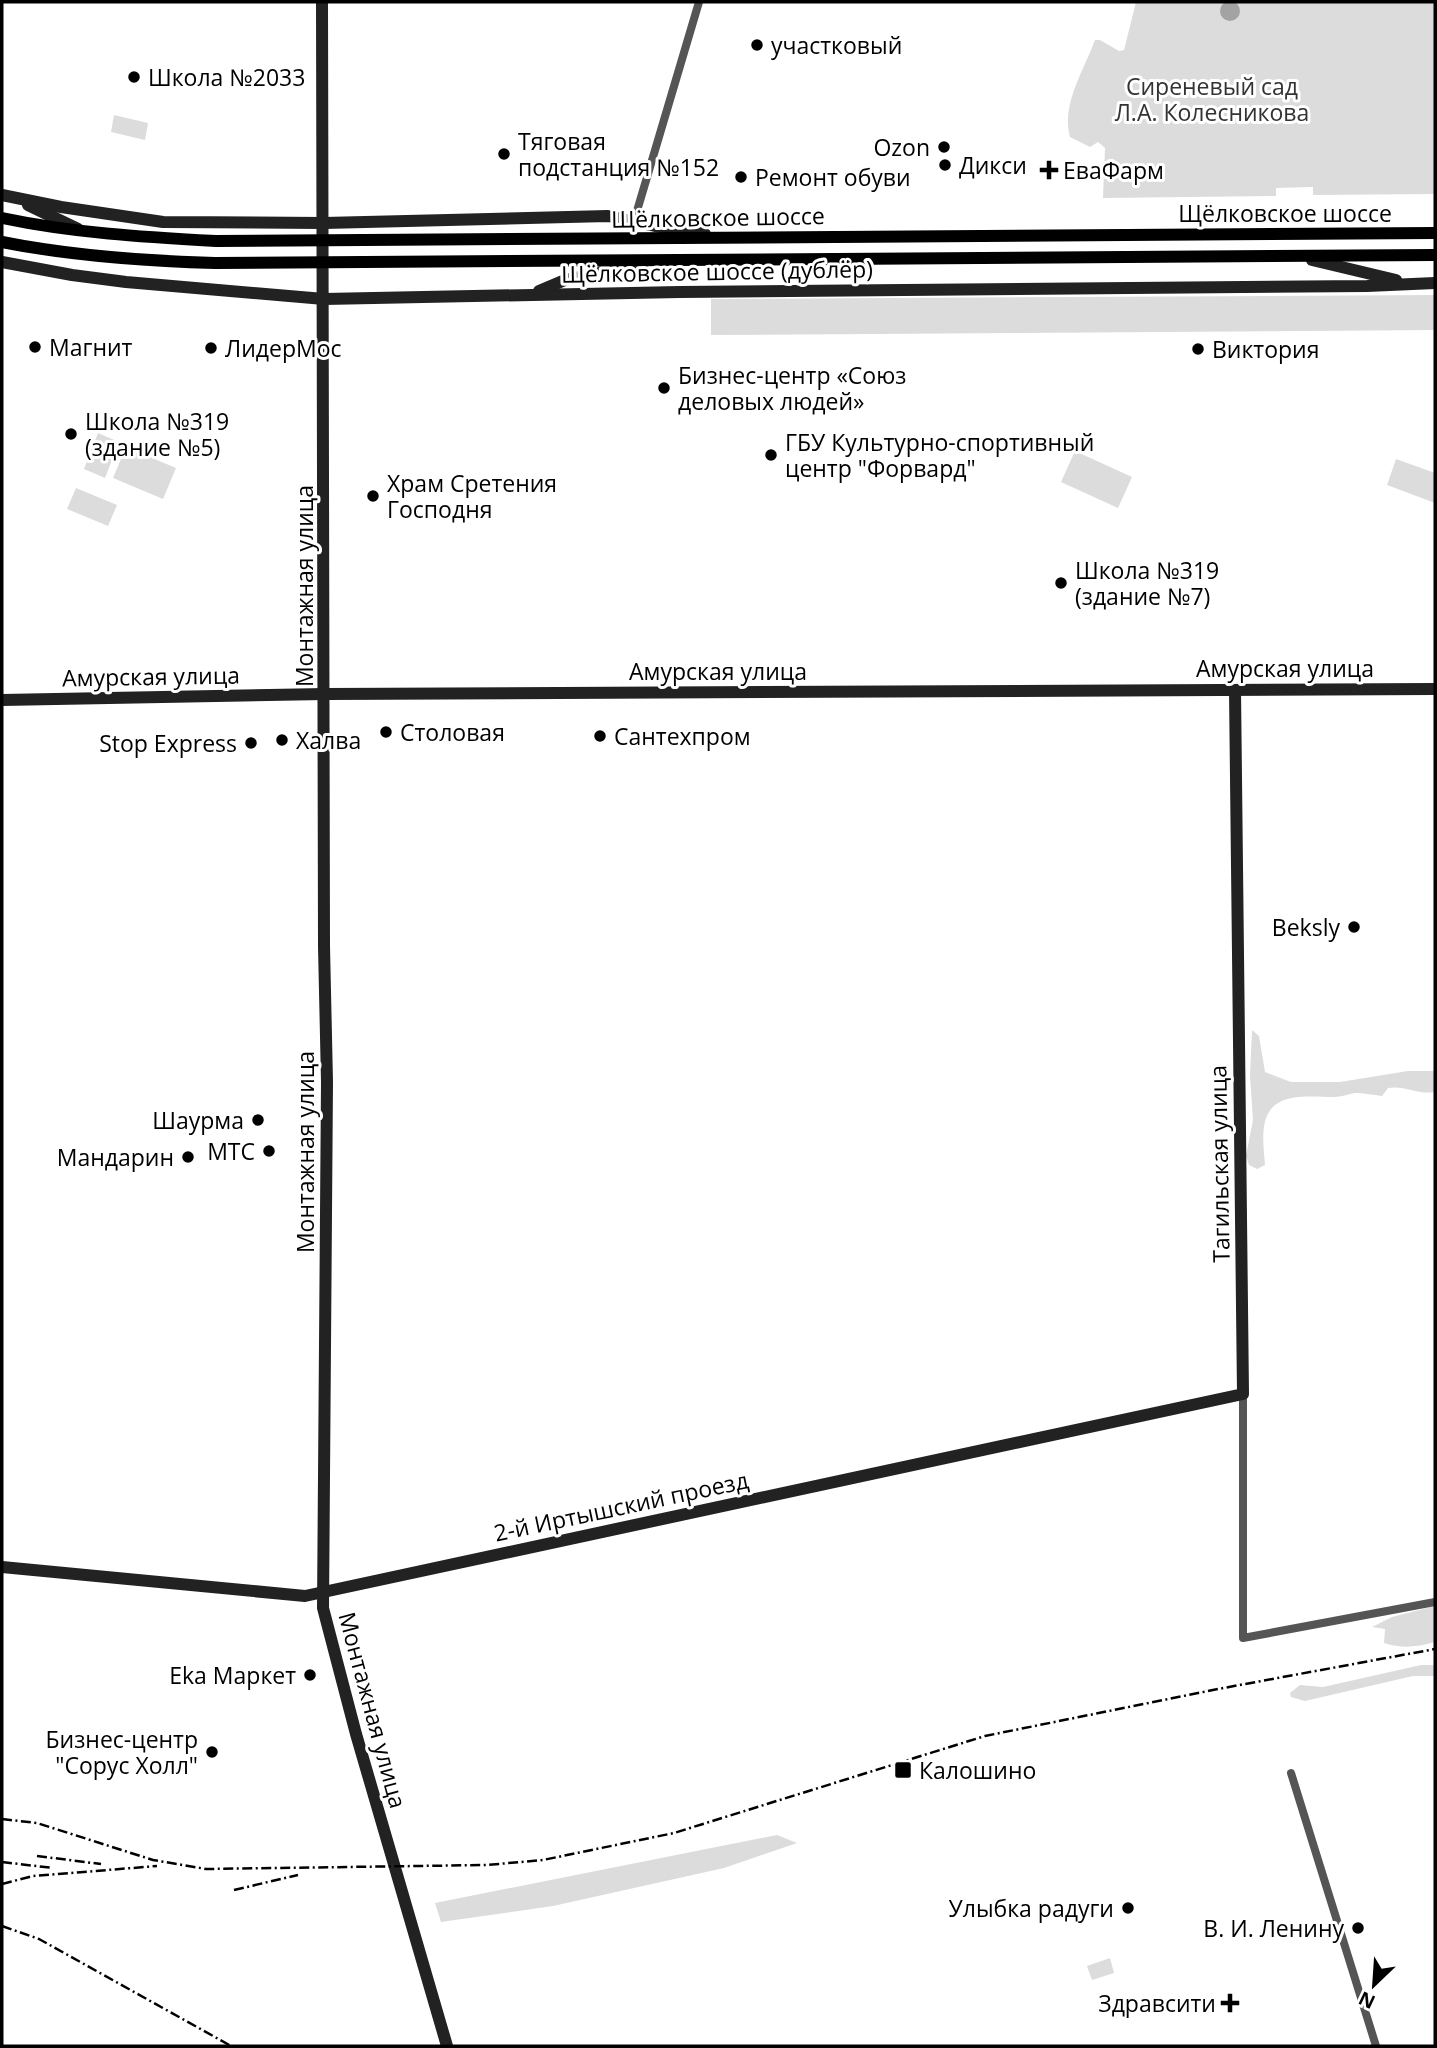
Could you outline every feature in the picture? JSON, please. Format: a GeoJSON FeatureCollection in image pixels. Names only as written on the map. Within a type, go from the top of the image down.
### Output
{"type":"FeatureCollection","features":[{"type":"Feature","properties":{"kind":"main road","name":"Щёлковское шоссе"},"geometry":{"type":"LineString","coordinates":[[2,218],[145,238],[324,241],[1435,233]]}},
{"type":"Feature","properties":{"kind":"main road","name":"Щёлковское шоссе"},"geometry":{"type":"LineString","coordinates":[[2,242],[140,261],[324,263],[1435,255]]}},
{"type":"Feature","properties":{"kind":"street","name":"Монтажная улица"},"geometry":{"type":"LineString","coordinates":[[322,2],[325,694],[325,1496],[322,1592],[324,1617],[349,1708],[447,2046]]}},
{"type":"Feature","properties":{"kind":"street"},"geometry":{"type":"LineString","coordinates":[[634,221],[699,2]]}},
{"type":"Feature","properties":{"kind":"street","name":"Щёлковское шоссе (дублёр)"},"geometry":{"type":"LineString","coordinates":[[7,196],[163,222],[324,222],[608,216],[737,238]]}},
{"type":"Feature","properties":{"kind":"street"},"geometry":{"type":"LineString","coordinates":[[7,196],[83,231]]}},
{"type":"Feature","properties":{"kind":"street"},"geometry":{"type":"LineString","coordinates":[[1290,256],[1332,263],[1374,276],[1421,283]]}},
{"type":"Feature","properties":{"kind":"street"},"geometry":{"type":"LineString","coordinates":[[532,294],[565,280],[651,261]]}},
{"type":"Feature","properties":{"kind":"street","name":"Щёлковское шоссе (дублёр)"},"geometry":{"type":"LineString","coordinates":[[2,262],[127,282],[324,299],[532,294],[1342,287],[1435,283]]}},
{"type":"Feature","properties":{"kind":"street","name":"Амурская улица"},"geometry":{"type":"LineString","coordinates":[[2,700],[325,694],[1435,689]]}},
{"type":"Feature","properties":{"kind":"street","name":"Тагильская улица"},"geometry":{"type":"LineString","coordinates":[[1235,690],[1243,1638],[1435,1602]]}},
{"type":"Feature","properties":{"kind":"street","name":"2-й Иртышский проезд"},"geometry":{"type":"LineString","coordinates":[[2,1567],[305,1596],[1243,1394]]}},
{"type":"Feature","properties":{"kind":"street"},"geometry":{"type":"LineString","coordinates":[[1291,1773],[1377,2046]]}},
{"type":"Feature","properties":{"kind":"green space","name":"Сиреневый сад Л.А. Колесникова"},"geometry":{"type":"Polygon","coordinates":[[[1136,2],[1435,2],[1435,194],[1313,195],[1313,187],[1276,188],[1276,196],[1103,198],[1105,148],[1098,142],[1090,147],[1070,137],[1068,125],[1071,100],[1095,40],[1119,51],[1124,50],[1136,2]]]}},
{"type":"Feature","properties":{"kind":"green space"},"geometry":{"type":"Polygon","coordinates":[[[114,115],[148,123],[145,140],[111,132],[114,115]]]}},
{"type":"Feature","properties":{"kind":"green space"},"geometry":{"type":"Polygon","coordinates":[[[1435,295],[1435,330],[711,335],[711,299],[1435,295]]]}},
{"type":"Feature","properties":{"kind":"green space"},"geometry":{"type":"Polygon","coordinates":[[[98,433],[119,442],[105,478],[84,469],[98,433]]]}},
{"type":"Feature","properties":{"kind":"green space"},"geometry":{"type":"Polygon","coordinates":[[[126,447],[176,468],[163,499],[113,478],[126,447]]]}},
{"type":"Feature","properties":{"kind":"green space"},"geometry":{"type":"Polygon","coordinates":[[[1075,451],[1132,477],[1118,508],[1061,482],[1075,451]]]}},
{"type":"Feature","properties":{"kind":"green space"},"geometry":{"type":"Polygon","coordinates":[[[1396,459],[1435,473],[1435,503],[1387,485],[1396,459]]]}},
{"type":"Feature","properties":{"kind":"green space"},"geometry":{"type":"Polygon","coordinates":[[[76,488],[117,505],[108,526],[67,509],[76,488]]]}},
{"type":"Feature","properties":{"kind":"green space"},"geometry":{"type":"Polygon","coordinates":[[[1252,1030],[1259,1036],[1265,1072],[1291,1082],[1340,1082],[1408,1071],[1435,1071],[1435,1092],[1394,1087],[1388,1088],[1382,1096],[1355,1093],[1337,1097],[1298,1097],[1281,1101],[1266,1118],[1263,1138],[1265,1165],[1257,1169],[1249,1165],[1246,1156],[1253,1120],[1250,1076],[1252,1030]]]}},
{"type":"Feature","properties":{"kind":"green space"},"geometry":{"type":"Polygon","coordinates":[[[1435,1606],[1435,1642],[1410,1647],[1391,1645],[1384,1643],[1385,1629],[1372,1627],[1392,1617],[1435,1606]]]}},
{"type":"Feature","properties":{"kind":"green space"},"geometry":{"type":"Polygon","coordinates":[[[1421,1665],[1435,1665],[1435,1676],[1413,1676],[1305,1701],[1291,1697],[1290,1693],[1300,1685],[1323,1687],[1421,1665]]]}},
{"type":"Feature","properties":{"kind":"green space"},"geometry":{"type":"Polygon","coordinates":[[[777,1835],[797,1843],[724,1868],[553,1906],[441,1922],[435,1903],[777,1835]]]}},
{"type":"Feature","properties":{"kind":"green space"},"geometry":{"type":"Polygon","coordinates":[[[1110,1958],[1114,1973],[1092,1980],[1087,1966],[1110,1958]]]}},
{"type":"Feature","properties":{"kind":"shaded area"},"geometry":{"type":"Polygon","coordinates":[[[1226,1],[1234,1],[1240,11],[1234,21],[1226,21],[1220,15],[1220,7],[1226,1]]]}},
{"type":"Feature","properties":{"kind":"railway"},"geometry":{"type":"LineString","coordinates":[[2,1819],[37,1823],[153,1860],[206,1869],[487,1865],[543,1860],[674,1833],[985,1736],[1435,1649]]}},
{"type":"Feature","properties":{"kind":"railway"},"geometry":{"type":"LineString","coordinates":[[37,1856],[101,1864]]}},
{"type":"Feature","properties":{"kind":"railway"},"geometry":{"type":"LineString","coordinates":[[2,1862],[53,1868]]}},
{"type":"Feature","properties":{"kind":"railway"},"geometry":{"type":"LineString","coordinates":[[2,1884],[33,1876],[157,1866]]}},
{"type":"Feature","properties":{"kind":"railway"},"geometry":{"type":"LineString","coordinates":[[234,1890],[298,1875]]}},
{"type":"Feature","properties":{"kind":"railway"},"geometry":{"type":"LineString","coordinates":[[2,1926],[39,1939],[231,2046]]}},
{"type":"Feature","properties":{"kind":"place","name":"участковый"},"geometry":{"type":"Point","coordinates":[757,45]}},
{"type":"Feature","properties":{"kind":"place","name":"Школа №2033"},"geometry":{"type":"Point","coordinates":[134,77]}},
{"type":"Feature","properties":{"kind":"place","name":"Ozon"},"geometry":{"type":"Point","coordinates":[944,147]}},
{"type":"Feature","properties":{"kind":"place","name":"Тяговая подстанция №152"},"geometry":{"type":"Point","coordinates":[504,154]}},
{"type":"Feature","properties":{"kind":"place","name":"Дикси"},"geometry":{"type":"Point","coordinates":[945,165]}},
{"type":"Feature","properties":{"kind":"place","name":"ЕваФарм"},"geometry":{"type":"Point","coordinates":[1049,170]}},
{"type":"Feature","properties":{"kind":"place","name":"Ремонт обуви"},"geometry":{"type":"Point","coordinates":[741,177]}},
{"type":"Feature","properties":{"kind":"place","name":"Магнит"},"geometry":{"type":"Point","coordinates":[35,347]}},
{"type":"Feature","properties":{"kind":"place","name":"ЛидерМос"},"geometry":{"type":"Point","coordinates":[211,348]}},
{"type":"Feature","properties":{"kind":"place","name":"Виктория"},"geometry":{"type":"Point","coordinates":[1198,349]}},
{"type":"Feature","properties":{"kind":"place","name":"Бизнес-центр «Союз деловых людей»"},"geometry":{"type":"Point","coordinates":[664,388]}},
{"type":"Feature","properties":{"kind":"place","name":"Школа №319 (здание №5)"},"geometry":{"type":"Point","coordinates":[71,434]}},
{"type":"Feature","properties":{"kind":"place","name":"ГБУ Культурно-спортивный центр \"Форвард\""},"geometry":{"type":"Point","coordinates":[771,455]}},
{"type":"Feature","properties":{"kind":"place","name":"Храм Сретения Господня"},"geometry":{"type":"Point","coordinates":[373,496]}},
{"type":"Feature","properties":{"kind":"place","name":"Школа №319 (здание №7)"},"geometry":{"type":"Point","coordinates":[1061,583]}},
{"type":"Feature","properties":{"kind":"place","name":"Столовая"},"geometry":{"type":"Point","coordinates":[386,732]}},
{"type":"Feature","properties":{"kind":"place","name":"Сантехпром"},"geometry":{"type":"Point","coordinates":[600,736]}},
{"type":"Feature","properties":{"kind":"place","name":"Халва"},"geometry":{"type":"Point","coordinates":[282,740]}},
{"type":"Feature","properties":{"kind":"place","name":"Stop Express"},"geometry":{"type":"Point","coordinates":[251,743]}},
{"type":"Feature","properties":{"kind":"place","name":"Beksly"},"geometry":{"type":"Point","coordinates":[1354,927]}},
{"type":"Feature","properties":{"kind":"place","name":"Шаурма"},"geometry":{"type":"Point","coordinates":[258,1120]}},
{"type":"Feature","properties":{"kind":"place","name":"МТС"},"geometry":{"type":"Point","coordinates":[269,1151]}},
{"type":"Feature","properties":{"kind":"place","name":"Мандарин"},"geometry":{"type":"Point","coordinates":[188,1157]}},
{"type":"Feature","properties":{"kind":"place","name":"Eka Маркет"},"geometry":{"type":"Point","coordinates":[310,1675]}},
{"type":"Feature","properties":{"kind":"place","name":"Бизнес-центр \"Сорус Холл\""},"geometry":{"type":"Point","coordinates":[212,1752]}},
{"type":"Feature","properties":{"kind":"place","name":"Калошино"},"geometry":{"type":"Point","coordinates":[903,1770]}},
{"type":"Feature","properties":{"kind":"place","name":"Улыбка радуги"},"geometry":{"type":"Point","coordinates":[1128,1908]}},
{"type":"Feature","properties":{"kind":"place","name":"В. И. Ленину"},"geometry":{"type":"Point","coordinates":[1358,1928]}},
{"type":"Feature","properties":{"kind":"place","name":"Здравсити"},"geometry":{"type":"Point","coordinates":[1230,2003]}}]}
